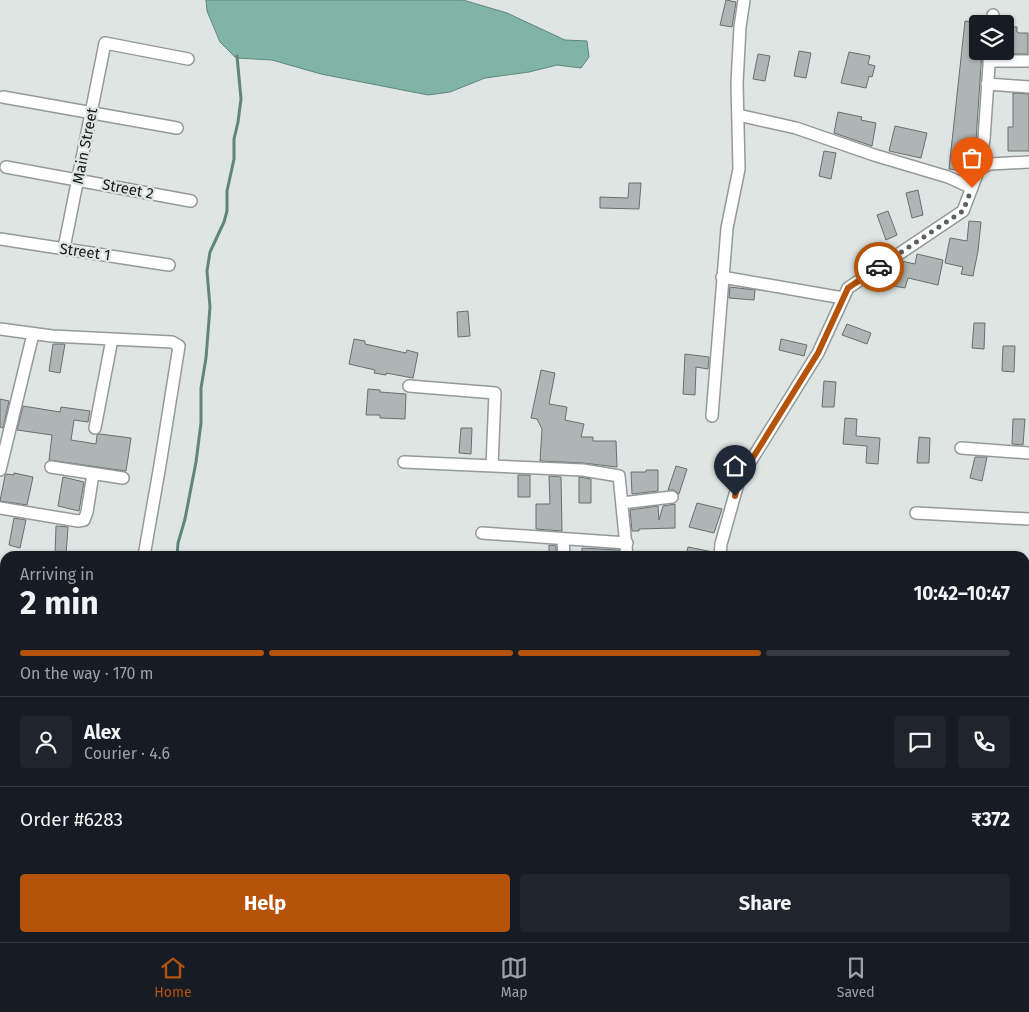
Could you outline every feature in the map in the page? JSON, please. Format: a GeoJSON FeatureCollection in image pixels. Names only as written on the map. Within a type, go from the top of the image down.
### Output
{"type":"FeatureCollection","features":[{"type":"Feature","properties":{"kind":"street"},"geometry":{"type":"LineString","coordinates":[[712,416],[726,228],[739,169],[739,46],[744,0]]}},
{"type":"Feature","properties":{"kind":"street","name":"Main Street"},"geometry":{"type":"LineString","coordinates":[[64,248],[105,43],[188,59]]}},
{"type":"Feature","properties":{"kind":"street"},"geometry":{"type":"LineString","coordinates":[[1014,59],[1029,61]]}},
{"type":"Feature","properties":{"kind":"street"},"geometry":{"type":"LineString","coordinates":[[720,551],[739,480],[818,353],[848,288],[963,211],[979,169],[984,139],[989,60]]}},
{"type":"Feature","properties":{"kind":"street"},"geometry":{"type":"LineString","coordinates":[[988,84],[1029,87]]}},
{"type":"Feature","properties":{"kind":"street"},"geometry":{"type":"LineString","coordinates":[[2,97],[177,128]]}},
{"type":"Feature","properties":{"kind":"street"},"geometry":{"type":"LineString","coordinates":[[738,115],[796,128],[948,177],[972,188]]}},
{"type":"Feature","properties":{"kind":"street"},"geometry":{"type":"LineString","coordinates":[[979,169],[990,164],[1029,162]]}},
{"type":"Feature","properties":{"kind":"street","name":"Street 2"},"geometry":{"type":"LineString","coordinates":[[6,167],[191,201]]}},
{"type":"Feature","properties":{"kind":"street","name":"Street 1"},"geometry":{"type":"LineString","coordinates":[[0,239],[169,265]]}},
{"type":"Feature","properties":{"kind":"street"},"geometry":{"type":"LineString","coordinates":[[722,277],[843,298]]}},
{"type":"Feature","properties":{"kind":"street"},"geometry":{"type":"LineString","coordinates":[[0,329],[33,334],[172,342],[179,346],[145,551]]}},
{"type":"Feature","properties":{"kind":"street"},"geometry":{"type":"LineString","coordinates":[[0,470],[33,334]]}},
{"type":"Feature","properties":{"kind":"street"},"geometry":{"type":"LineString","coordinates":[[95,428],[112,339]]}},
{"type":"Feature","properties":{"kind":"street"},"geometry":{"type":"LineString","coordinates":[[409,386],[495,393],[492,466]]}},
{"type":"Feature","properties":{"kind":"street"},"geometry":{"type":"LineString","coordinates":[[961,448],[1029,453]]}},
{"type":"Feature","properties":{"kind":"street"},"geometry":{"type":"LineString","coordinates":[[404,462],[583,470],[619,476],[627,551]]}},
{"type":"Feature","properties":{"kind":"street"},"geometry":{"type":"LineString","coordinates":[[51,467],[123,478]]}},
{"type":"Feature","properties":{"kind":"street"},"geometry":{"type":"LineString","coordinates":[[0,508],[78,521],[84,520],[93,474]]}},
{"type":"Feature","properties":{"kind":"street"},"geometry":{"type":"LineString","coordinates":[[622,503],[672,497]]}},
{"type":"Feature","properties":{"kind":"street"},"geometry":{"type":"LineString","coordinates":[[916,513],[1029,519]]}},
{"type":"Feature","properties":{"kind":"street"},"geometry":{"type":"LineString","coordinates":[[482,533],[627,543]]}},
{"type":"Feature","properties":{"kind":"street"},"geometry":{"type":"LineString","coordinates":[[563,539],[564,551]]}},
{"type":"Feature","properties":{"kind":"shaded area"},"geometry":{"type":"Polygon","coordinates":[[[206,0],[463,0],[507,13],[565,40],[587,41],[589,57],[581,68],[557,65],[529,72],[485,78],[450,92],[428,95],[321,74],[272,60],[236,58],[220,42],[207,11],[206,0]]]}},
{"type":"Feature","properties":{"kind":"building"},"geometry":{"type":"Polygon","coordinates":[[[726,0],[736,2],[732,27],[720,25],[726,0]]]}},
{"type":"Feature","properties":{"kind":"building"},"geometry":{"type":"Polygon","coordinates":[[[965,21],[969,22],[969,60],[981,60],[976,140],[970,172],[949,169],[965,21]]]}},
{"type":"Feature","properties":{"kind":"building"},"geometry":{"type":"Polygon","coordinates":[[[1014,27],[1017,27],[1017,32],[1019,33],[1028,33],[1028,54],[1014,54],[1014,27]]]}},
{"type":"Feature","properties":{"kind":"building"},"geometry":{"type":"Polygon","coordinates":[[[799,51],[811,53],[806,78],[794,76],[799,51]]]}},
{"type":"Feature","properties":{"kind":"building"},"geometry":{"type":"Polygon","coordinates":[[[849,52],[870,56],[868,64],[875,66],[872,77],[869,76],[866,88],[841,83],[849,52]]]}},
{"type":"Feature","properties":{"kind":"building"},"geometry":{"type":"Polygon","coordinates":[[[758,54],[770,56],[765,81],[753,79],[758,54]]]}},
{"type":"Feature","properties":{"kind":"building"},"geometry":{"type":"Polygon","coordinates":[[[1013,93],[1029,94],[1029,151],[1008,151],[1008,127],[1013,127],[1013,93]]]}},
{"type":"Feature","properties":{"kind":"building"},"geometry":{"type":"Polygon","coordinates":[[[838,112],[862,117],[861,120],[876,123],[872,146],[834,133],[838,112]]]}},
{"type":"Feature","properties":{"kind":"building"},"geometry":{"type":"Polygon","coordinates":[[[895,126],[927,133],[921,158],[889,151],[895,126]]]}},
{"type":"Feature","properties":{"kind":"building"},"geometry":{"type":"Polygon","coordinates":[[[824,151],[836,153],[831,179],[819,176],[824,151]]]}},
{"type":"Feature","properties":{"kind":"building"},"geometry":{"type":"Polygon","coordinates":[[[629,183],[641,183],[639,209],[600,208],[600,197],[628,198],[629,183]]]}},
{"type":"Feature","properties":{"kind":"building"},"geometry":{"type":"Polygon","coordinates":[[[918,190],[923,215],[912,218],[906,193],[918,190]]]}},
{"type":"Feature","properties":{"kind":"building"},"geometry":{"type":"Polygon","coordinates":[[[888,211],[897,235],[886,240],[877,215],[888,211]]]}},
{"type":"Feature","properties":{"kind":"building"},"geometry":{"type":"Polygon","coordinates":[[[969,221],[981,222],[973,276],[961,274],[963,267],[945,263],[950,238],[967,241],[969,221]]]}},
{"type":"Feature","properties":{"kind":"building"},"geometry":{"type":"Polygon","coordinates":[[[917,254],[943,260],[938,285],[908,278],[905,288],[894,286],[899,263],[901,261],[915,264],[917,254]]]}},
{"type":"Feature","properties":{"kind":"building"},"geometry":{"type":"Polygon","coordinates":[[[730,287],[755,290],[754,300],[729,298],[730,287]]]}},
{"type":"Feature","properties":{"kind":"building"},"geometry":{"type":"Polygon","coordinates":[[[468,311],[470,336],[458,337],[457,312],[468,311]]]}},
{"type":"Feature","properties":{"kind":"building"},"geometry":{"type":"Polygon","coordinates":[[[974,323],[985,323],[984,349],[972,348],[974,323]]]}},
{"type":"Feature","properties":{"kind":"building"},"geometry":{"type":"Polygon","coordinates":[[[847,324],[871,333],[867,344],[842,335],[847,324]]]}},
{"type":"Feature","properties":{"kind":"building"},"geometry":{"type":"Polygon","coordinates":[[[354,339],[365,341],[365,344],[406,353],[407,350],[418,353],[413,378],[386,373],[386,375],[374,373],[375,370],[349,364],[354,339]]]}},
{"type":"Feature","properties":{"kind":"building"},"geometry":{"type":"Polygon","coordinates":[[[781,339],[807,345],[804,356],[779,350],[781,339]]]}},
{"type":"Feature","properties":{"kind":"building"},"geometry":{"type":"Polygon","coordinates":[[[53,344],[65,344],[60,373],[49,371],[53,344]]]}},
{"type":"Feature","properties":{"kind":"building"},"geometry":{"type":"Polygon","coordinates":[[[1003,346],[1015,346],[1014,372],[1002,371],[1003,346]]]}},
{"type":"Feature","properties":{"kind":"building"},"geometry":{"type":"Polygon","coordinates":[[[685,354],[709,357],[708,369],[696,367],[695,395],[683,394],[685,354]]]}},
{"type":"Feature","properties":{"kind":"building"},"geometry":{"type":"Polygon","coordinates":[[[541,370],[555,373],[549,404],[567,407],[565,420],[584,424],[581,437],[593,437],[593,441],[616,441],[617,467],[540,461],[542,429],[537,419],[531,418],[541,370]]]}},
{"type":"Feature","properties":{"kind":"building"},"geometry":{"type":"Polygon","coordinates":[[[824,381],[836,382],[834,407],[822,407],[824,381]]]}},
{"type":"Feature","properties":{"kind":"building"},"geometry":{"type":"Polygon","coordinates":[[[368,389],[406,394],[405,419],[380,418],[380,415],[366,415],[368,389]]]}},
{"type":"Feature","properties":{"kind":"building"},"geometry":{"type":"Polygon","coordinates":[[[0,399],[9,401],[3,428],[0,427],[0,399]]]}},
{"type":"Feature","properties":{"kind":"building"},"geometry":{"type":"Polygon","coordinates":[[[23,406],[60,412],[61,407],[90,411],[88,422],[74,420],[71,440],[96,444],[97,435],[100,434],[131,438],[126,471],[49,460],[52,435],[17,430],[23,406]]]}},
{"type":"Feature","properties":{"kind":"building"},"geometry":{"type":"Polygon","coordinates":[[[845,418],[857,419],[856,436],[880,438],[878,464],[866,463],[867,446],[843,444],[845,418]]]}},
{"type":"Feature","properties":{"kind":"building"},"geometry":{"type":"Polygon","coordinates":[[[1013,419],[1025,419],[1023,445],[1012,444],[1013,419]]]}},
{"type":"Feature","properties":{"kind":"building"},"geometry":{"type":"Polygon","coordinates":[[[461,428],[472,428],[471,454],[459,453],[461,428]]]}},
{"type":"Feature","properties":{"kind":"building"},"geometry":{"type":"Polygon","coordinates":[[[919,437],[930,438],[929,463],[917,463],[919,437]]]}},
{"type":"Feature","properties":{"kind":"building"},"geometry":{"type":"Polygon","coordinates":[[[975,457],[987,457],[982,481],[970,478],[975,457]]]}},
{"type":"Feature","properties":{"kind":"building"},"geometry":{"type":"Polygon","coordinates":[[[676,466],[687,469],[679,494],[674,490],[668,490],[676,466]]]}},
{"type":"Feature","properties":{"kind":"building"},"geometry":{"type":"Polygon","coordinates":[[[646,470],[658,470],[658,491],[632,494],[631,472],[646,472],[646,470]]]}},
{"type":"Feature","properties":{"kind":"building"},"geometry":{"type":"Polygon","coordinates":[[[14,473],[33,477],[27,505],[0,501],[6,474],[14,475],[14,473]]]}},
{"type":"Feature","properties":{"kind":"building"},"geometry":{"type":"Polygon","coordinates":[[[518,475],[530,475],[530,497],[518,497],[518,475]]]}},
{"type":"Feature","properties":{"kind":"building"},"geometry":{"type":"Polygon","coordinates":[[[549,476],[561,477],[562,531],[536,529],[536,504],[550,504],[549,476]]]}},
{"type":"Feature","properties":{"kind":"building"},"geometry":{"type":"Polygon","coordinates":[[[63,477],[84,482],[79,511],[58,506],[63,477]]]}},
{"type":"Feature","properties":{"kind":"building"},"geometry":{"type":"Polygon","coordinates":[[[579,477],[591,479],[591,503],[579,503],[579,477]]]}},
{"type":"Feature","properties":{"kind":"building"},"geometry":{"type":"Polygon","coordinates":[[[697,503],[722,509],[714,533],[689,527],[697,503]]]}},
{"type":"Feature","properties":{"kind":"building"},"geometry":{"type":"Polygon","coordinates":[[[675,504],[675,528],[639,529],[639,531],[632,531],[630,510],[658,506],[659,520],[663,506],[675,504]]]}},
{"type":"Feature","properties":{"kind":"building"},"geometry":{"type":"Polygon","coordinates":[[[14,518],[26,520],[20,548],[9,545],[14,518]]]}},
{"type":"Feature","properties":{"kind":"building"},"geometry":{"type":"Polygon","coordinates":[[[56,526],[68,527],[66,551],[55,551],[56,526]]]}},
{"type":"Feature","properties":{"kind":"building"},"geometry":{"type":"Polygon","coordinates":[[[549,545],[556,546],[556,551],[549,551],[549,545]]]}},
{"type":"Feature","properties":{"kind":"building"},"geometry":{"type":"Polygon","coordinates":[[[688,547],[708,551],[687,551],[688,547]]]}},
{"type":"Feature","properties":{"kind":"building"},"geometry":{"type":"Polygon","coordinates":[[[582,548],[619,550],[619,551],[582,551],[582,548]]]}},
{"type":"Feature","properties":{"kind":"waterway"},"geometry":{"type":"LineString","coordinates":[[177,551],[196,462],[201,423],[201,388],[206,358],[210,307],[207,271],[210,252],[227,211],[227,191],[234,159],[234,139],[241,99],[237,56]]}},
{"type":"Feature","properties":{"kind":"way so far"},"geometry":{"type":"LineString","coordinates":[[879,267],[963,211],[972,188]]}},
{"type":"Feature","properties":{"kind":"route"},"geometry":{"type":"LineString","coordinates":[[735,496],[739,480],[818,353],[848,288],[879,267]]}}]}
